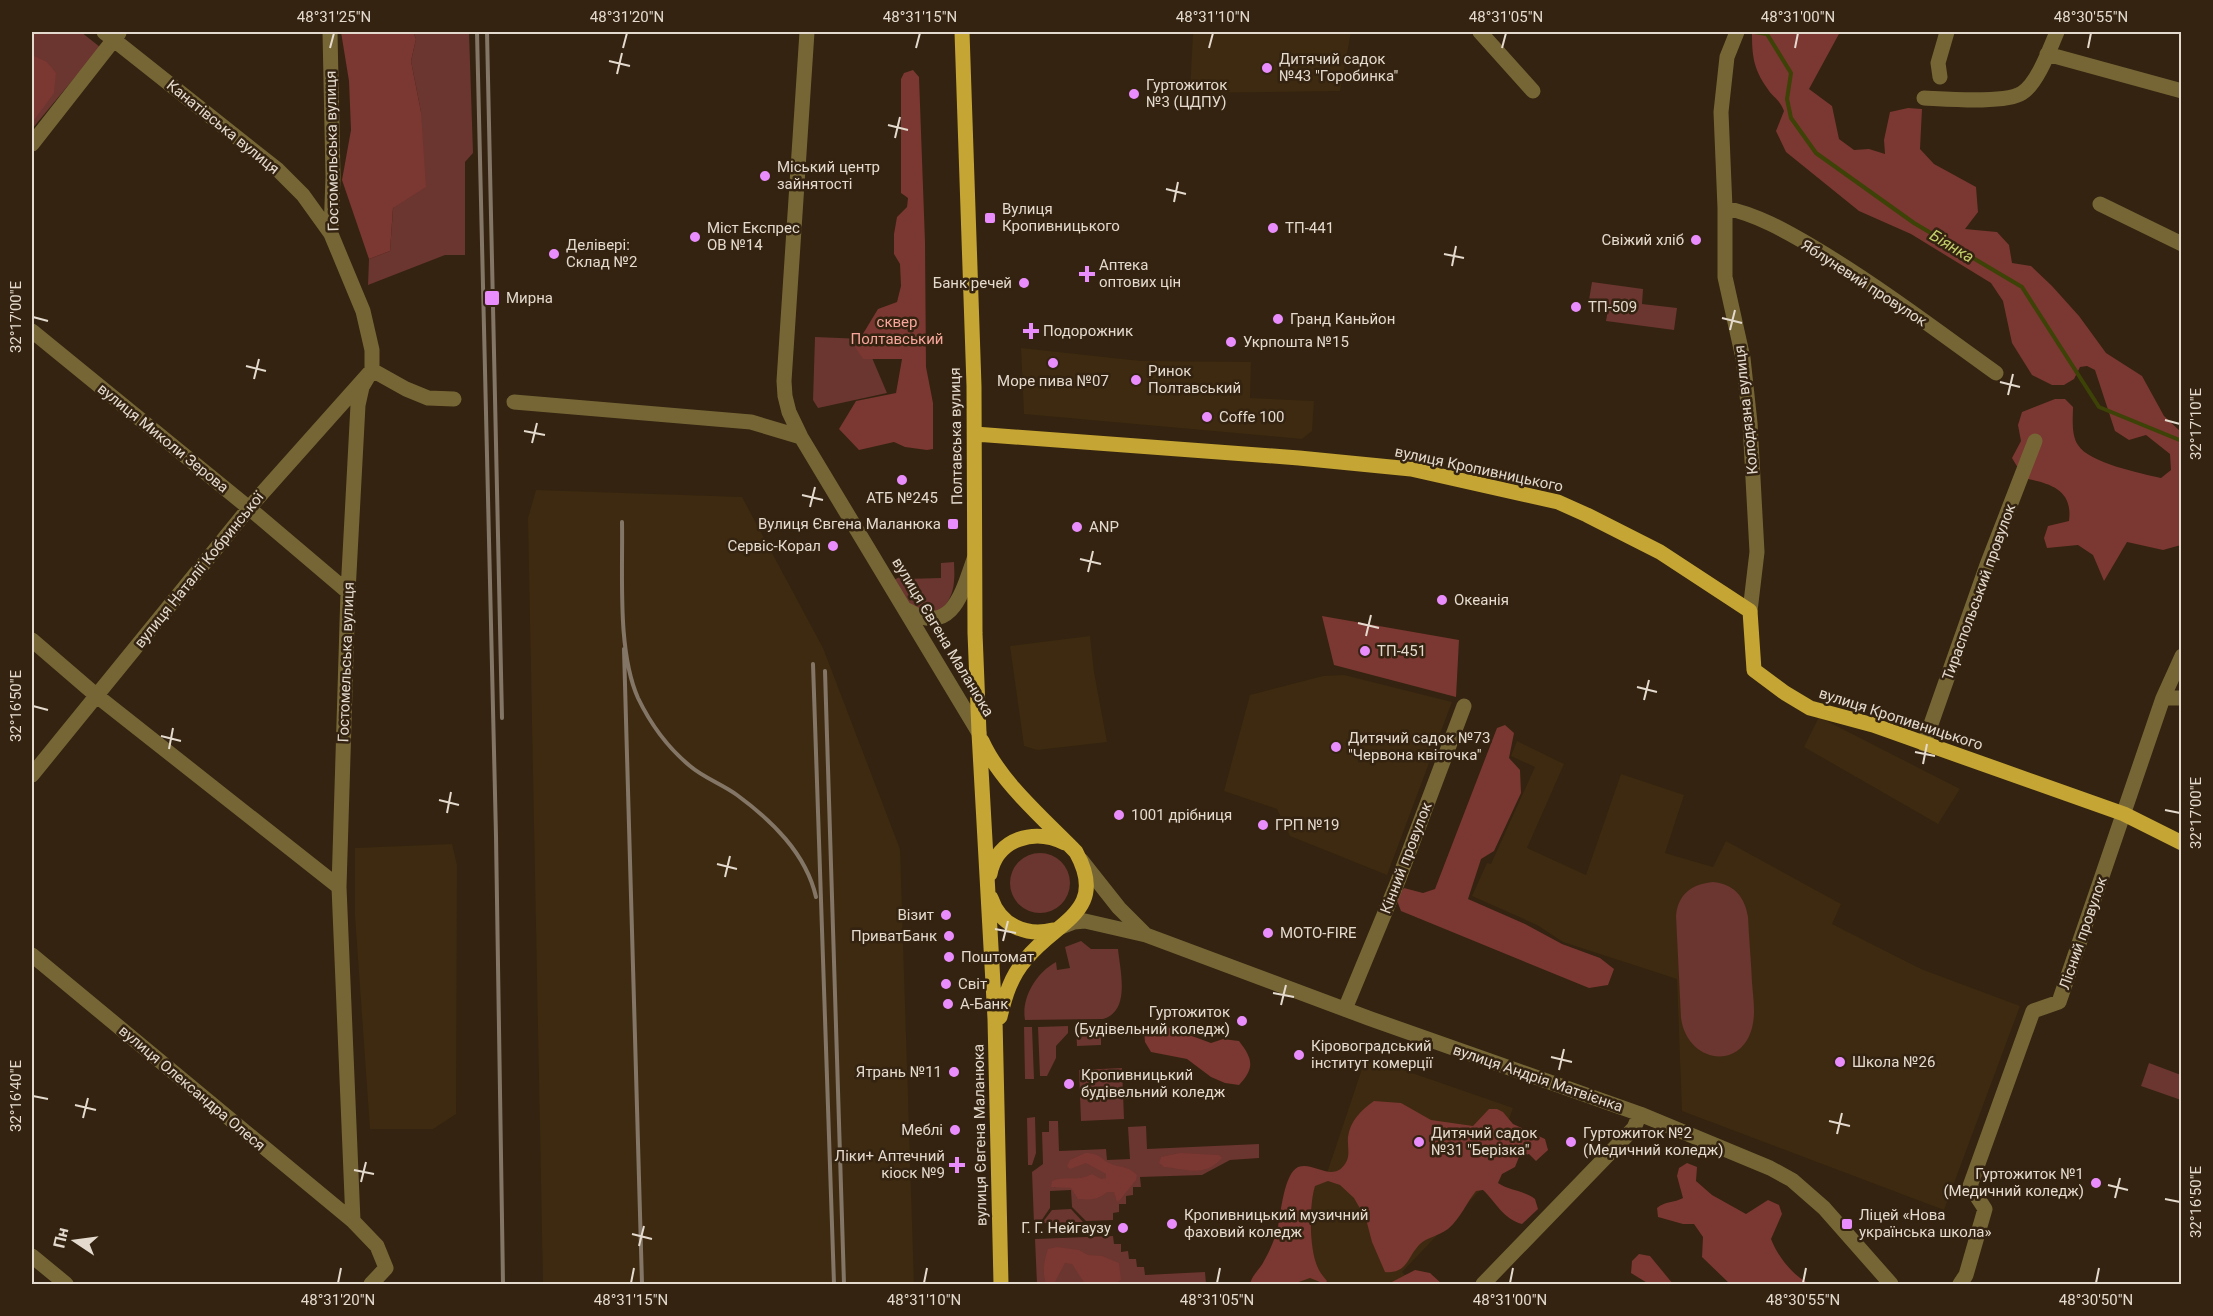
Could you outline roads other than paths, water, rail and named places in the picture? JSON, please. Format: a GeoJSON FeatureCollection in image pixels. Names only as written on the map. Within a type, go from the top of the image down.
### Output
{"type":"FeatureCollection","features":[{"type":"Feature","properties":{"kind":"main road","name":"Полтавська вулиця"},"geometry":{"type":"LineString","coordinates":[[962,32],[975,435],[974,559],[979,733]]}},
{"type":"Feature","properties":{"kind":"main road","name":"вулиця Кропивницького"},"geometry":{"type":"LineString","coordinates":[[975,435],[1299,458],[1411,469],[1558,502],[1660,552],[1750,611],[1754,670],[1810,708],[1873,725],[2124,814],[2181,843]]}},
{"type":"Feature","properties":{"kind":"main road"},"geometry":{"type":"LineString","coordinates":[[979,733],[986,749],[1007,780],[1076,852],[1087,882],[1085,897],[1078,911],[1042,941],[1014,975],[1004,1000],[996,1032]]}},
{"type":"Feature","properties":{"kind":"main road","name":"вулиця Євгена Маланюка"},"geometry":{"type":"LineString","coordinates":[[979,733],[996,1032],[1001,1284]]}},
{"type":"Feature","properties":{"kind":"main road"},"geometry":{"type":"LineString","coordinates":[[1061,927],[1034,933],[1013,926],[997,911],[992,901],[988,885],[991,869],[1002,850],[1020,838],[1035,835],[1050,836],[1064,842],[1076,852]]}},
{"type":"Feature","properties":{"kind":"street","name":"Гостомельська вулиця"},"geometry":{"type":"LineString","coordinates":[[330,32],[333,177],[331,234],[363,311],[372,350],[372,370],[363,387],[358,405],[348,592],[339,887],[353,1221]]}},
{"type":"Feature","properties":{"kind":"street","name":"вулиця Євгена Маланюка"},"geometry":{"type":"LineString","coordinates":[[807,32],[784,381],[785,396],[789,412],[801,437],[979,733]]}},
{"type":"Feature","properties":{"kind":"street"},"geometry":{"type":"LineString","coordinates":[[1480,32],[1533,91]]}},
{"type":"Feature","properties":{"kind":"street"},"geometry":{"type":"LineString","coordinates":[[1940,77],[1938,63],[1947,32]]}},
{"type":"Feature","properties":{"kind":"street"},"geometry":{"type":"LineString","coordinates":[[1924,98],[1995,100],[2022,94],[2032,82],[2057,32]]}},
{"type":"Feature","properties":{"kind":"street","name":"Канатівська вулиця"},"geometry":{"type":"LineString","coordinates":[[113,34],[278,170],[303,195],[331,234]]}},
{"type":"Feature","properties":{"kind":"street"},"geometry":{"type":"LineString","coordinates":[[32,144],[113,34]]}},
{"type":"Feature","properties":{"kind":"street","name":"Колодязна вулиця"},"geometry":{"type":"LineString","coordinates":[[1735,35],[1727,57],[1721,112],[1725,277],[1743,358],[1750,423],[1757,552],[1750,611]]}},
{"type":"Feature","properties":{"kind":"street"},"geometry":{"type":"LineString","coordinates":[[2047,54],[2181,91]]}},
{"type":"Feature","properties":{"kind":"street"},"geometry":{"type":"LineString","coordinates":[[2100,204],[2181,244]]}},
{"type":"Feature","properties":{"kind":"street","name":"Яблуневий провулок"},"geometry":{"type":"LineString","coordinates":[[1725,208],[1738,210],[1784,230],[1834,260],[1876,287],[1996,373]]}},
{"type":"Feature","properties":{"kind":"street","name":"вулиця Миколи Зерова"},"geometry":{"type":"LineString","coordinates":[[32,331],[348,592]]}},
{"type":"Feature","properties":{"kind":"street"},"geometry":{"type":"LineString","coordinates":[[372,370],[428,398],[454,399]]}},
{"type":"Feature","properties":{"kind":"street","name":"вулиця Наталії Кобринської"},"geometry":{"type":"LineString","coordinates":[[32,775],[249,508],[372,370]]}},
{"type":"Feature","properties":{"kind":"street"},"geometry":{"type":"LineString","coordinates":[[514,402],[751,422],[801,437]]}},
{"type":"Feature","properties":{"kind":"street","name":"Тираспольський провулок"},"geometry":{"type":"LineString","coordinates":[[1924,744],[1983,576],[2035,441]]}},
{"type":"Feature","properties":{"kind":"street"},"geometry":{"type":"LineString","coordinates":[[907,610],[926,619],[935,619],[951,610],[958,602],[974,559]]}},
{"type":"Feature","properties":{"kind":"street"},"geometry":{"type":"LineString","coordinates":[[32,640],[97,696],[339,887]]}},
{"type":"Feature","properties":{"kind":"street","name":"Лісний провулок"},"geometry":{"type":"LineString","coordinates":[[1960,1284],[1966,1275],[1985,1209],[1970,1186],[2033,1011],[2059,1002],[2163,698],[2181,656]]}},
{"type":"Feature","properties":{"kind":"street"},"geometry":{"type":"LineString","coordinates":[[2163,698],[2181,698]]}},
{"type":"Feature","properties":{"kind":"street","name":"Кінний провулок"},"geometry":{"type":"LineString","coordinates":[[1345,1010],[1398,881],[1464,706]]}},
{"type":"Feature","properties":{"kind":"street"},"geometry":{"type":"LineString","coordinates":[[1076,852],[1108,896],[1146,934]]}},
{"type":"Feature","properties":{"kind":"street","name":"вулиця Андрія Матвієнка"},"geometry":{"type":"LineString","coordinates":[[1061,927],[1085,921],[1146,934],[1345,1010],[1640,1114],[1770,1168],[1792,1180],[1824,1208],[1892,1284]]}},
{"type":"Feature","properties":{"kind":"street","name":"вулиця Олександра Олеся"},"geometry":{"type":"LineString","coordinates":[[32,955],[353,1221]]}},
{"type":"Feature","properties":{"kind":"street"},"geometry":{"type":"LineString","coordinates":[[1491,1282],[1634,1128],[1640,1114]]}},
{"type":"Feature","properties":{"kind":"street"},"geometry":{"type":"LineString","coordinates":[[353,1221],[377,1246],[386,1268],[371,1284]]}},
{"type":"Feature","properties":{"kind":"street"},"geometry":{"type":"LineString","coordinates":[[32,1256],[66,1284]]}},
{"type":"Feature","properties":{"kind":"waterway","name":"Біянка"},"geometry":{"type":"LineString","coordinates":[[1754,32],[1767,34],[1791,73],[1787,99],[1791,118],[1816,153],[1914,223],[2022,287],[2099,407],[2182,441]]}},
{"type":"Feature","properties":{"kind":"railway"},"geometry":{"type":"LineString","coordinates":[[477,32],[496,836],[503,1284]]}},
{"type":"Feature","properties":{"kind":"railway"},"geometry":{"type":"LineString","coordinates":[[487,32],[502,718]]}},
{"type":"Feature","properties":{"kind":"railway"},"geometry":{"type":"LineString","coordinates":[[622,522],[624,635],[631,679],[643,708],[660,735],[682,759],[695,770],[750,805],[786,839],[804,866],[816,897]]}},
{"type":"Feature","properties":{"kind":"railway"},"geometry":{"type":"LineString","coordinates":[[624,649],[642,1284]]}},
{"type":"Feature","properties":{"kind":"railway"},"geometry":{"type":"LineString","coordinates":[[813,664],[834,1284]]}},
{"type":"Feature","properties":{"kind":"railway"},"geometry":{"type":"LineString","coordinates":[[825,671],[844,1284]]}},
{"type":"Feature","properties":{"kind":"place","name":"Дитячий садок №43 \"Горобинка\""},"geometry":{"type":"Point","coordinates":[1267,68]}},
{"type":"Feature","properties":{"kind":"place","name":"Гуртожиток №3 (ЦДПУ)"},"geometry":{"type":"Point","coordinates":[1134,94]}},
{"type":"Feature","properties":{"kind":"place","name":"Міський центр зайнятості"},"geometry":{"type":"Point","coordinates":[765,176]}},
{"type":"Feature","properties":{"kind":"place","name":"Вулиця Кропивницького"},"geometry":{"type":"Point","coordinates":[990,218]}},
{"type":"Feature","properties":{"kind":"place","name":"ТП-441"},"geometry":{"type":"Point","coordinates":[1273,228]}},
{"type":"Feature","properties":{"kind":"place","name":"Міст Експрес ОВ №14"},"geometry":{"type":"Point","coordinates":[695,237]}},
{"type":"Feature","properties":{"kind":"place","name":"Свіжий хліб"},"geometry":{"type":"Point","coordinates":[1696,240]}},
{"type":"Feature","properties":{"kind":"place","name":"Делівері: Склад №2"},"geometry":{"type":"Point","coordinates":[554,254]}},
{"type":"Feature","properties":{"kind":"place","name":"Аптека оптових цін"},"geometry":{"type":"Point","coordinates":[1087,274]}},
{"type":"Feature","properties":{"kind":"place","name":"Банк речей"},"geometry":{"type":"Point","coordinates":[1024,283]}},
{"type":"Feature","properties":{"kind":"place","name":"Мирна"},"geometry":{"type":"Point","coordinates":[492,298]}},
{"type":"Feature","properties":{"kind":"place","name":"ТП-509"},"geometry":{"type":"Point","coordinates":[1576,307]}},
{"type":"Feature","properties":{"kind":"place","name":"Гранд Каньйон"},"geometry":{"type":"Point","coordinates":[1278,319]}},
{"type":"Feature","properties":{"kind":"place","name":"Подорожник"},"geometry":{"type":"Point","coordinates":[1031,331]}},
{"type":"Feature","properties":{"kind":"place","name":"Укрпошта №15"},"geometry":{"type":"Point","coordinates":[1231,342]}},
{"type":"Feature","properties":{"kind":"place","name":"Море пива №07"},"geometry":{"type":"Point","coordinates":[1053,363]}},
{"type":"Feature","properties":{"kind":"place","name":"Ринок Полтавський"},"geometry":{"type":"Point","coordinates":[1136,380]}},
{"type":"Feature","properties":{"kind":"place","name":"Coffe 100"},"geometry":{"type":"Point","coordinates":[1207,417]}},
{"type":"Feature","properties":{"kind":"place","name":"АТБ №245"},"geometry":{"type":"Point","coordinates":[902,480]}},
{"type":"Feature","properties":{"kind":"place","name":"Вулиця Євгена Маланюка"},"geometry":{"type":"Point","coordinates":[953,524]}},
{"type":"Feature","properties":{"kind":"place","name":"ANP"},"geometry":{"type":"Point","coordinates":[1077,527]}},
{"type":"Feature","properties":{"kind":"place","name":"Сервіс-Корал"},"geometry":{"type":"Point","coordinates":[833,546]}},
{"type":"Feature","properties":{"kind":"place","name":"Океанія"},"geometry":{"type":"Point","coordinates":[1442,600]}},
{"type":"Feature","properties":{"kind":"place","name":"ТП-451"},"geometry":{"type":"Point","coordinates":[1365,651]}},
{"type":"Feature","properties":{"kind":"place","name":"Дитячий садок №73 \"Червона квіточка\""},"geometry":{"type":"Point","coordinates":[1336,747]}},
{"type":"Feature","properties":{"kind":"place","name":"1001 дрібниця"},"geometry":{"type":"Point","coordinates":[1119,815]}},
{"type":"Feature","properties":{"kind":"place","name":"ГРП №19"},"geometry":{"type":"Point","coordinates":[1263,825]}},
{"type":"Feature","properties":{"kind":"place","name":"Візит"},"geometry":{"type":"Point","coordinates":[946,915]}},
{"type":"Feature","properties":{"kind":"place","name":"МОТО-FIRE"},"geometry":{"type":"Point","coordinates":[1268,933]}},
{"type":"Feature","properties":{"kind":"place","name":"ПриватБанк"},"geometry":{"type":"Point","coordinates":[949,936]}},
{"type":"Feature","properties":{"kind":"place","name":"Поштомат"},"geometry":{"type":"Point","coordinates":[949,957]}},
{"type":"Feature","properties":{"kind":"place","name":"Світ"},"geometry":{"type":"Point","coordinates":[946,984]}},
{"type":"Feature","properties":{"kind":"place","name":"А-Банк"},"geometry":{"type":"Point","coordinates":[948,1004]}},
{"type":"Feature","properties":{"kind":"place","name":"Гуртожиток (Будівельний коледж)"},"geometry":{"type":"Point","coordinates":[1242,1021]}},
{"type":"Feature","properties":{"kind":"place","name":"Кіровоградський інститут комерції"},"geometry":{"type":"Point","coordinates":[1299,1055]}},
{"type":"Feature","properties":{"kind":"place","name":"Школа №26"},"geometry":{"type":"Point","coordinates":[1840,1062]}},
{"type":"Feature","properties":{"kind":"place","name":"Ятрань №11"},"geometry":{"type":"Point","coordinates":[954,1072]}},
{"type":"Feature","properties":{"kind":"place","name":"Кропивницький будівельний коледж"},"geometry":{"type":"Point","coordinates":[1069,1084]}},
{"type":"Feature","properties":{"kind":"place","name":"Меблі"},"geometry":{"type":"Point","coordinates":[955,1130]}},
{"type":"Feature","properties":{"kind":"place","name":"Дитячий садок №31 \"Берізка\""},"geometry":{"type":"Point","coordinates":[1419,1142]}},
{"type":"Feature","properties":{"kind":"place","name":"Гуртожиток №2 (Медичний коледж)"},"geometry":{"type":"Point","coordinates":[1571,1142]}},
{"type":"Feature","properties":{"kind":"place","name":"Ліки+ Аптечний кіоск №9"},"geometry":{"type":"Point","coordinates":[957,1165]}},
{"type":"Feature","properties":{"kind":"place","name":"Гуртожиток №1 (Медичний коледж)"},"geometry":{"type":"Point","coordinates":[2096,1183]}},
{"type":"Feature","properties":{"kind":"place","name":"Кропивницький музичний фаховий коледж"},"geometry":{"type":"Point","coordinates":[1172,1224]}},
{"type":"Feature","properties":{"kind":"place","name":"Ліцей «Нова українська школа»"},"geometry":{"type":"Point","coordinates":[1847,1224]}},
{"type":"Feature","properties":{"kind":"place","name":"Г. Г. Нейгаузу"},"geometry":{"type":"Point","coordinates":[1123,1228]}},
{"type":"Feature","properties":{"kind":"park label","name":"сквер Полтавський"},"geometry":{"type":"Point","coordinates":[897,330]}}]}
